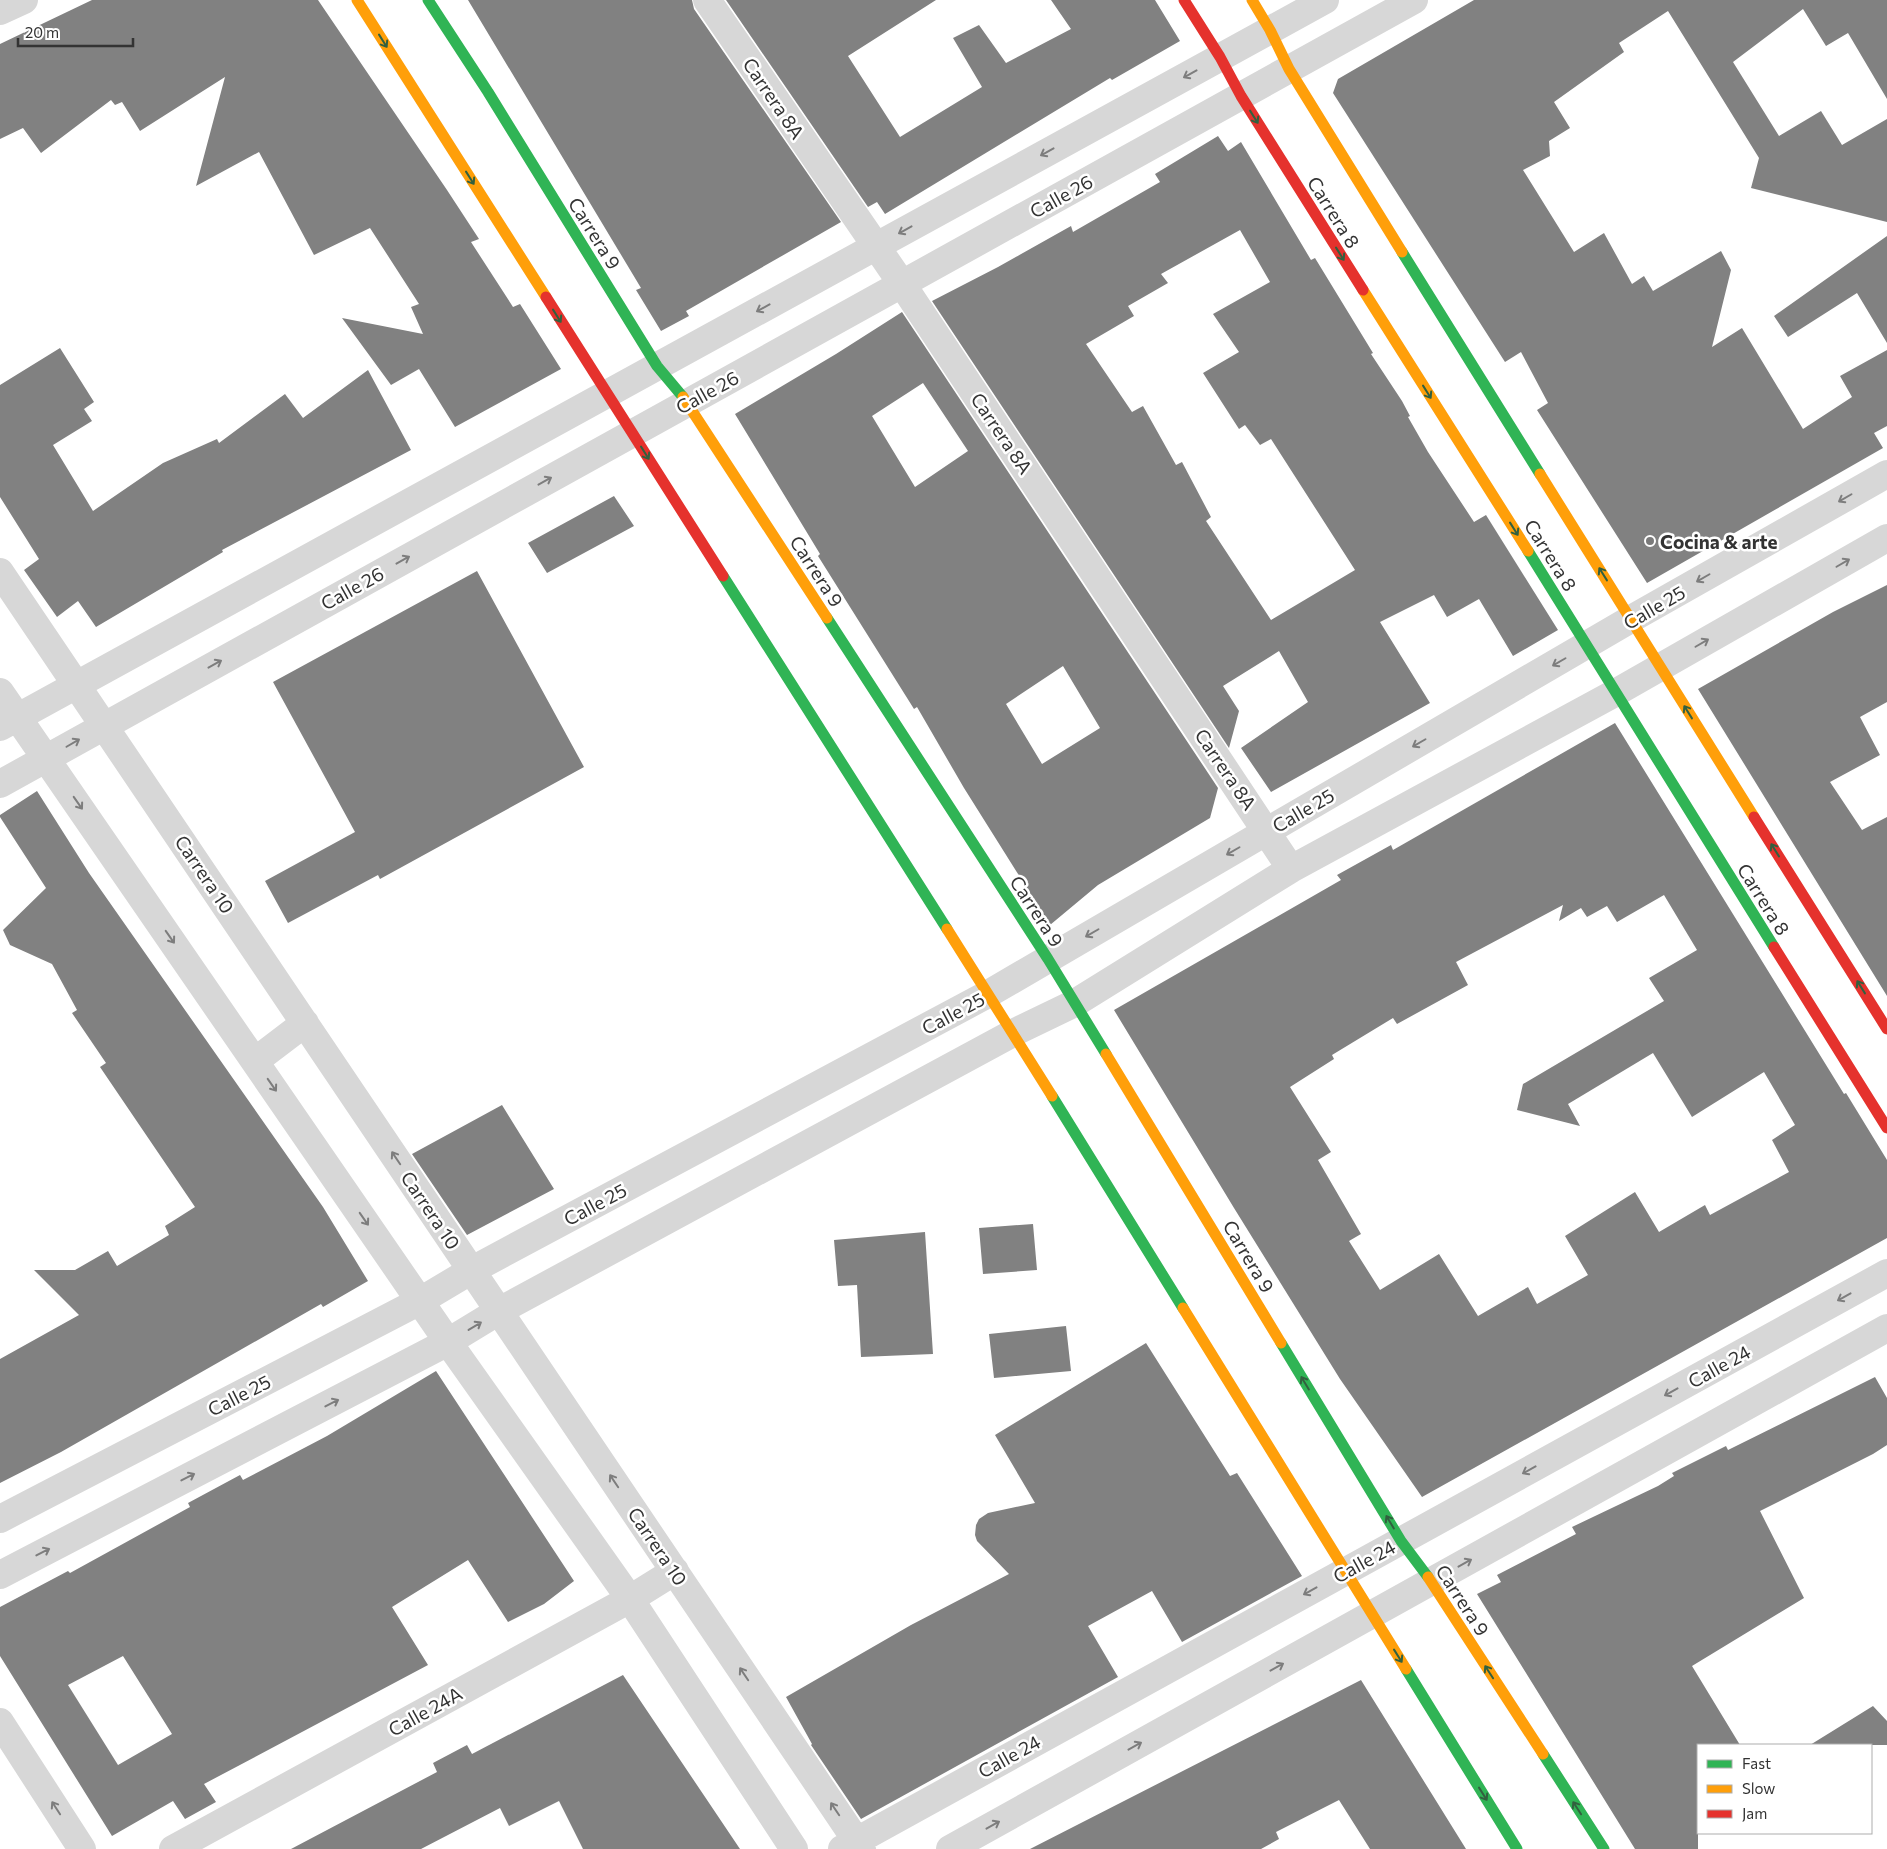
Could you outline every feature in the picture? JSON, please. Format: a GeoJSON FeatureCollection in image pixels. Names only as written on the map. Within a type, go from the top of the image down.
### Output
{"type":"FeatureCollection","features":[{"type":"Feature","properties":{"kind":"street"},"geometry":{"type":"LineString","coordinates":[[0,11],[24,0]]}},
{"type":"Feature","properties":{"kind":"street"},"geometry":{"type":"LineString","coordinates":[[357,0],[1013,1033],[1517,1849]]}},
{"type":"Feature","properties":{"kind":"street","name":"Carrera 9"},"geometry":{"type":"LineString","coordinates":[[428,0],[488,92],[658,366],[688,403],[1048,959],[1401,1541],[1431,1582],[1604,1849]]}},
{"type":"Feature","properties":{"kind":"street","name":"Carrera 8A"},"geometry":{"type":"LineString","coordinates":[[707,0],[902,284],[1268,831],[1291,869]]}},
{"type":"Feature","properties":{"kind":"street","name":"Carrera 8"},"geometry":{"type":"LineString","coordinates":[[1184,0],[1241,96],[1587,645],[1615,693],[1887,1128]]}},
{"type":"Feature","properties":{"kind":"street","name":"Carrera 8"},"geometry":{"type":"LineString","coordinates":[[1252,0],[1270,30],[1289,69],[1887,1029]]}},
{"type":"Feature","properties":{"kind":"street"},"geometry":{"type":"LineString","coordinates":[[8,722],[1325,0]]}},
{"type":"Feature","properties":{"kind":"street","name":"Calle 26"},"geometry":{"type":"LineString","coordinates":[[0,784],[1414,0]]}},
{"type":"Feature","properties":{"kind":"street","name":"Calle 25"},"geometry":{"type":"LineString","coordinates":[[0,1519],[420,1301],[472,1270],[988,994],[1587,645],[1887,474]]}},
{"type":"Feature","properties":{"kind":"street"},"geometry":{"type":"LineString","coordinates":[[0,1575],[448,1342],[499,1311],[1013,1033],[1075,1003],[1291,869],[1615,693],[1887,538]]}},
{"type":"Feature","properties":{"kind":"street","name":"Carrera 10"},"geometry":{"type":"LineString","coordinates":[[0,572],[676,1571],[854,1846]]}},
{"type":"Feature","properties":{"kind":"street"},"geometry":{"type":"LineString","coordinates":[[0,692],[8,722],[47,758],[448,1342],[630,1599],[794,1849]]}},
{"type":"Feature","properties":{"kind":"street"},"geometry":{"type":"LineString","coordinates":[[255,1061],[305,1023]]}},
{"type":"Feature","properties":{"kind":"street","name":"Calle 24"},"geometry":{"type":"LineString","coordinates":[[854,1846],[1346,1571],[1887,1273]]}},
{"type":"Feature","properties":{"kind":"street"},"geometry":{"type":"LineString","coordinates":[[950,1849],[1887,1328]]}},
{"type":"Feature","properties":{"kind":"street","name":"Calle 24A"},"geometry":{"type":"LineString","coordinates":[[173,1849],[630,1599],[676,1571]]}},
{"type":"Feature","properties":{"kind":"street"},"geometry":{"type":"LineString","coordinates":[[0,1722],[82,1849]]}},
{"type":"Feature","properties":{"kind":"building"},"geometry":{"type":"Polygon","coordinates":[[[92,0],[318,0],[479,239],[471,242],[513,307],[520,304],[561,369],[455,427],[419,369],[391,385],[342,318],[423,334],[411,307],[419,304],[370,228],[314,255],[259,152],[196,186],[225,77],[140,131],[122,102],[115,105],[111,100],[41,153],[23,128],[0,139],[0,44],[92,0]]]}},
{"type":"Feature","properties":{"kind":"building"},"geometry":{"type":"Polygon","coordinates":[[[468,0],[692,0],[694,9],[841,222],[686,311],[689,316],[661,331],[636,290],[641,288],[468,0]]]}},
{"type":"Feature","properties":{"kind":"building"},"geometry":{"type":"Polygon","coordinates":[[[726,0],[936,0],[848,56],[900,137],[982,87],[953,38],[979,25],[1006,63],[1071,29],[1051,0],[1155,0],[1180,41],[1112,80],[1110,78],[885,214],[877,202],[868,207],[726,0]]]}},
{"type":"Feature","properties":{"kind":"building"},"geometry":{"type":"Polygon","coordinates":[[[1474,0],[1887,0],[1887,99],[1848,33],[1826,46],[1803,9],[1733,62],[1779,136],[1821,111],[1842,145],[1887,119],[1887,222],[1751,188],[1759,158],[1668,11],[1619,43],[1624,52],[1554,102],[1570,128],[1549,141],[1550,156],[1523,170],[1574,252],[1604,233],[1632,284],[1644,276],[1653,291],[1721,251],[1731,270],[1712,347],[1742,328],[1803,429],[1852,397],[1840,376],[1887,350],[1887,426],[1874,433],[1883,448],[1647,583],[1537,410],[1548,403],[1521,352],[1505,362],[1333,93],[1338,79],[1474,0]]]}},
{"type":"Feature","properties":{"kind":"building"},"geometry":{"type":"Polygon","coordinates":[[[1218,136],[1228,151],[1241,142],[1311,260],[1315,258],[1373,353],[1371,354],[1402,401],[1410,416],[1408,417],[1428,452],[1474,522],[1486,515],[1558,630],[1513,656],[1479,599],[1447,617],[1434,595],[1380,622],[1430,703],[1271,792],[1241,748],[1308,702],[1279,651],[1223,686],[1239,711],[1229,748],[932,301],[1071,226],[1073,232],[1160,182],[1155,174],[1218,136]],[[1240,230],[1161,274],[1168,283],[1128,306],[1134,316],[1086,344],[1132,412],[1143,406],[1176,465],[1182,462],[1211,517],[1206,521],[1271,620],[1355,570],[1271,439],[1260,445],[1245,425],[1239,429],[1203,373],[1239,352],[1213,314],[1270,282],[1240,230]]]}},
{"type":"Feature","properties":{"kind":"building"},"geometry":{"type":"Polygon","coordinates":[[[1887,236],[1887,343],[1857,293],[1788,337],[1774,316],[1887,236]]]}},
{"type":"Feature","properties":{"kind":"building"},"geometry":{"type":"Polygon","coordinates":[[[902,312],[1218,788],[1210,818],[1098,885],[1050,925],[964,788],[917,707],[914,709],[818,556],[820,554],[735,414],[902,312]],[[923,383],[872,416],[915,487],[968,451],[923,383]],[[1063,666],[1006,704],[1042,764],[1100,728],[1063,666]]]}},
{"type":"Feature","properties":{"kind":"building"},"geometry":{"type":"Polygon","coordinates":[[[60,348],[94,402],[84,409],[92,421],[53,445],[93,511],[163,463],[217,439],[219,443],[285,394],[303,418],[368,370],[411,450],[222,550],[223,552],[96,627],[78,601],[57,617],[24,570],[39,559],[0,497],[0,385],[60,348]]]}},
{"type":"Feature","properties":{"kind":"building"},"geometry":{"type":"Polygon","coordinates":[[[614,496],[634,526],[547,573],[528,543],[614,496]]]}},
{"type":"Feature","properties":{"kind":"building"},"geometry":{"type":"Polygon","coordinates":[[[477,571],[584,767],[380,879],[378,875],[288,923],[265,881],[355,832],[273,682],[477,571]]]}},
{"type":"Feature","properties":{"kind":"building"},"geometry":{"type":"Polygon","coordinates":[[[1887,585],[1887,702],[1860,717],[1880,755],[1830,782],[1862,830],[1887,817],[1887,996],[1698,689],[1833,612],[1887,585]]]}},
{"type":"Feature","properties":{"kind":"building"},"geometry":{"type":"Polygon","coordinates":[[[1615,723],[1844,1094],[1846,1093],[1887,1160],[1887,1238],[1422,1497],[1340,1379],[1114,1010],[1341,880],[1337,875],[1391,845],[1393,850],[1615,723]],[[1664,895],[1617,922],[1607,906],[1587,917],[1581,908],[1559,921],[1563,905],[1456,962],[1468,985],[1397,1024],[1393,1018],[1332,1055],[1334,1059],[1290,1087],[1331,1152],[1318,1160],[1361,1234],[1349,1241],[1380,1290],[1439,1254],[1478,1316],[1528,1287],[1537,1304],[1588,1275],[1565,1236],[1635,1192],[1659,1232],[1705,1205],[1710,1215],[1789,1172],[1772,1140],[1795,1125],[1764,1072],[1692,1117],[1653,1053],[1568,1104],[1580,1126],[1517,1110],[1523,1084],[1664,1001],[1649,978],[1697,950],[1664,895]]]}},
{"type":"Feature","properties":{"kind":"building"},"geometry":{"type":"Polygon","coordinates":[[[37,791],[89,873],[323,1207],[368,1281],[323,1307],[321,1304],[61,1452],[0,1483],[0,1359],[79,1315],[34,1270],[75,1270],[108,1251],[117,1266],[169,1235],[165,1226],[195,1207],[100,1067],[106,1063],[72,1013],[77,1010],[52,964],[10,945],[3,930],[46,888],[0,817],[0,815],[37,791]]]}},
{"type":"Feature","properties":{"kind":"building"},"geometry":{"type":"Polygon","coordinates":[[[502,1105],[554,1189],[467,1235],[412,1154],[502,1105]]]}},
{"type":"Feature","properties":{"kind":"building"},"geometry":{"type":"Polygon","coordinates":[[[1033,1224],[1037,1270],[983,1274],[979,1228],[1033,1224]]]}},
{"type":"Feature","properties":{"kind":"building"},"geometry":{"type":"Polygon","coordinates":[[[925,1232],[933,1354],[861,1357],[857,1285],[838,1286],[834,1240],[925,1232]]]}},
{"type":"Feature","properties":{"kind":"building"},"geometry":{"type":"Polygon","coordinates":[[[1066,1326],[1071,1371],[994,1378],[989,1334],[1066,1326]]]}},
{"type":"Feature","properties":{"kind":"building"},"geometry":{"type":"Polygon","coordinates":[[[1146,1343],[1230,1476],[1237,1473],[1302,1576],[1182,1642],[1152,1591],[1088,1626],[1118,1677],[861,1819],[811,1745],[786,1697],[911,1625],[1009,1574],[977,1541],[975,1535],[976,1525],[979,1519],[988,1513],[1035,1503],[995,1435],[1146,1343]]]}},
{"type":"Feature","properties":{"kind":"building"},"geometry":{"type":"Polygon","coordinates":[[[436,1371],[574,1581],[544,1604],[508,1622],[468,1560],[392,1607],[428,1665],[204,1784],[216,1802],[185,1819],[173,1801],[112,1836],[0,1656],[0,1607],[68,1571],[70,1573],[190,1507],[188,1503],[240,1475],[243,1480],[327,1436],[436,1371]],[[123,1656],[68,1685],[118,1765],[172,1734],[123,1656]]]}},
{"type":"Feature","properties":{"kind":"building"},"geometry":{"type":"Polygon","coordinates":[[[1875,1377],[1887,1398],[1887,1445],[1873,1454],[1760,1511],[1804,1598],[1692,1666],[1739,1744],[1697,1744],[1698,1849],[1635,1849],[1477,1594],[1501,1582],[1497,1575],[1576,1534],[1572,1527],[1658,1486],[1674,1476],[1672,1473],[1726,1446],[1728,1450],[1875,1377]]]}},
{"type":"Feature","properties":{"kind":"building"},"geometry":{"type":"Polygon","coordinates":[[[623,1675],[740,1849],[583,1849],[559,1801],[509,1826],[500,1808],[421,1849],[291,1849],[437,1772],[433,1763],[467,1745],[472,1754],[623,1675]]]}},
{"type":"Feature","properties":{"kind":"building"},"geometry":{"type":"Polygon","coordinates":[[[1361,1680],[1466,1849],[1370,1849],[1339,1800],[1276,1832],[1279,1839],[1261,1849],[1030,1849],[1361,1680]]]}},
{"type":"Feature","properties":{"kind":"building"},"geometry":{"type":"Polygon","coordinates":[[[1873,1706],[1887,1721],[1887,1745],[1812,1744],[1873,1706]]]}},
{"type":"Feature","properties":{"kind":"traffic: fast"},"geometry":{"type":"LineString","coordinates":[[428,0],[488,92],[657,366],[683,397]]}},
{"type":"Feature","properties":{"kind":"traffic: fast"},"geometry":{"type":"LineString","coordinates":[[1402,252],[1540,474]]}},
{"type":"Feature","properties":{"kind":"traffic: fast"},"geometry":{"type":"LineString","coordinates":[[1528,551],[1774,947]]}},
{"type":"Feature","properties":{"kind":"traffic: fast"},"geometry":{"type":"LineString","coordinates":[[723,576],[947,929]]}},
{"type":"Feature","properties":{"kind":"traffic: fast"},"geometry":{"type":"LineString","coordinates":[[827,618],[1048,959],[1106,1054]]}},
{"type":"Feature","properties":{"kind":"traffic: fast"},"geometry":{"type":"LineString","coordinates":[[1052,1096],[1183,1308]]}},
{"type":"Feature","properties":{"kind":"traffic: fast"},"geometry":{"type":"LineString","coordinates":[[1281,1343],[1401,1541],[1428,1577]]}},
{"type":"Feature","properties":{"kind":"traffic: fast"},"geometry":{"type":"LineString","coordinates":[[1406,1669],[1517,1849]]}},
{"type":"Feature","properties":{"kind":"traffic: fast"},"geometry":{"type":"LineString","coordinates":[[1543,1754],[1604,1849]]}},
{"type":"Feature","properties":{"kind":"traffic: slow"},"geometry":{"type":"LineString","coordinates":[[357,0],[546,297]]}},
{"type":"Feature","properties":{"kind":"traffic: slow"},"geometry":{"type":"LineString","coordinates":[[1252,0],[1270,30],[1289,69],[1402,252]]}},
{"type":"Feature","properties":{"kind":"traffic: slow"},"geometry":{"type":"LineString","coordinates":[[1363,290],[1528,551]]}},
{"type":"Feature","properties":{"kind":"traffic: slow"},"geometry":{"type":"LineString","coordinates":[[683,397],[827,618]]}},
{"type":"Feature","properties":{"kind":"traffic: slow"},"geometry":{"type":"LineString","coordinates":[[1540,474],[1754,817]]}},
{"type":"Feature","properties":{"kind":"traffic: slow"},"geometry":{"type":"LineString","coordinates":[[947,929],[1052,1096]]}},
{"type":"Feature","properties":{"kind":"traffic: slow"},"geometry":{"type":"LineString","coordinates":[[1106,1054],[1281,1343]]}},
{"type":"Feature","properties":{"kind":"traffic: slow"},"geometry":{"type":"LineString","coordinates":[[1183,1308],[1406,1669]]}},
{"type":"Feature","properties":{"kind":"traffic: slow"},"geometry":{"type":"LineString","coordinates":[[1428,1577],[1543,1754]]}},
{"type":"Feature","properties":{"kind":"traffic: jam"},"geometry":{"type":"LineString","coordinates":[[1184,0],[1220,57],[1241,96],[1363,290]]}},
{"type":"Feature","properties":{"kind":"traffic: jam"},"geometry":{"type":"LineString","coordinates":[[546,297],[723,576]]}},
{"type":"Feature","properties":{"kind":"traffic: jam"},"geometry":{"type":"LineString","coordinates":[[1754,817],[1887,1029]]}},
{"type":"Feature","properties":{"kind":"traffic: jam"},"geometry":{"type":"LineString","coordinates":[[1774,947],[1887,1128]]}},
{"type":"Feature","properties":{"kind":"place","name":"Cocina & arte"},"geometry":{"type":"Point","coordinates":[1650,541]}}]}
